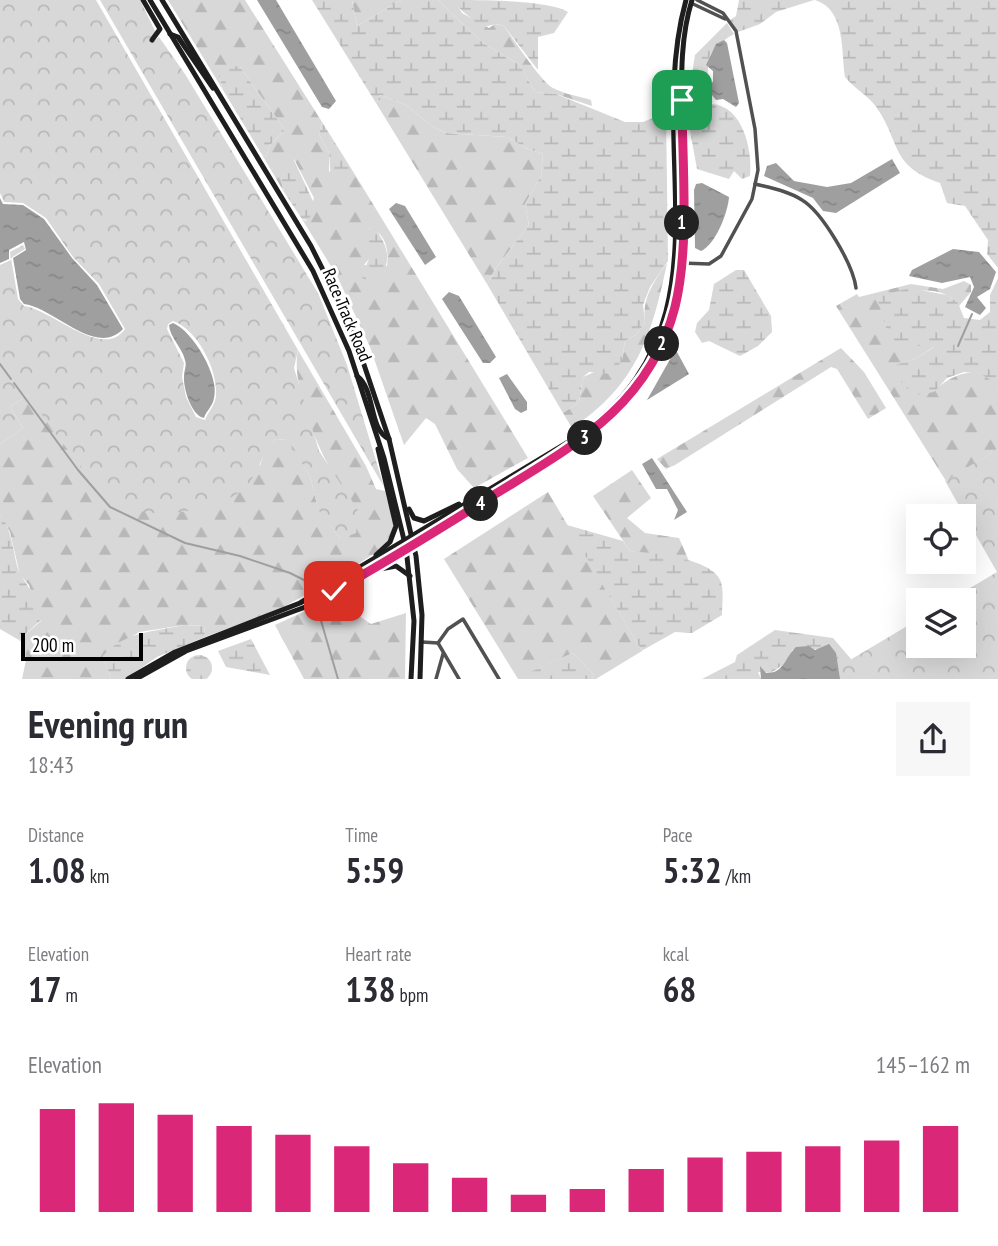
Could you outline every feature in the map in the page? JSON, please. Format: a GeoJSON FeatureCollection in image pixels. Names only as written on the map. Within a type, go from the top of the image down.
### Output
{"type":"FeatureCollection","features":[{"type":"Feature","properties":{"kind":"main road"},"geometry":{"type":"LineString","coordinates":[[144,0],[160,29],[152,40]]}},
{"type":"Feature","properties":{"kind":"main road","name":"Race Track Road"},"geometry":{"type":"LineString","coordinates":[[149,0],[313,271],[336,317],[379,442],[405,545],[414,621],[411,679]]}},
{"type":"Feature","properties":{"kind":"main road","name":"Race Track Road"},"geometry":{"type":"LineString","coordinates":[[162,0],[336,290],[367,368],[404,498],[414,545],[422,601],[420,679]]}},
{"type":"Feature","properties":{"kind":"main road"},"geometry":{"type":"LineString","coordinates":[[132,679],[158,660],[281,611],[372,559],[405,545],[414,545],[579,442],[622,405],[645,376],[661,346],[675,307],[681,264],[683,62],[691,1]]}},
{"type":"Feature","properties":{"kind":"main road"},"geometry":{"type":"LineString","coordinates":[[349,583],[405,545],[412,537],[587,429],[618,402],[644,366],[664,321],[675,258],[677,55],[691,1]]}},
{"type":"Feature","properties":{"kind":"main road"},"geometry":{"type":"LineString","coordinates":[[170,33],[177,37],[206,82],[218,92]]}},
{"type":"Feature","properties":{"kind":"main road"},"geometry":{"type":"LineString","coordinates":[[357,376],[364,382],[380,432],[388,439]]}},
{"type":"Feature","properties":{"kind":"main road"},"geometry":{"type":"LineString","coordinates":[[370,436],[373,426]]}},
{"type":"Feature","properties":{"kind":"main road"},"geometry":{"type":"LineString","coordinates":[[372,559],[390,542],[396,529],[379,442]]}},
{"type":"Feature","properties":{"kind":"main road"},"geometry":{"type":"LineString","coordinates":[[404,498],[414,518],[427,521],[523,469]]}},
{"type":"Feature","properties":{"kind":"main road"},"geometry":{"type":"LineString","coordinates":[[132,679],[186,651],[303,608],[388,565],[400,567],[410,576]]}},
{"type":"Feature","properties":{"kind":"main road"},"geometry":{"type":"LineString","coordinates":[[303,608],[337,584],[339,576]]}},
{"type":"Feature","properties":{"kind":"main road"},"geometry":{"type":"LineString","coordinates":[[334,591],[347,593]]}},
{"type":"Feature","properties":{"kind":"street"},"geometry":{"type":"LineString","coordinates":[[681,264],[709,264],[721,257],[752,199],[758,170],[755,129],[736,31],[727,20],[691,1]]}},
{"type":"Feature","properties":{"kind":"street"},"geometry":{"type":"LineString","coordinates":[[755,184],[782,191],[811,206],[852,269],[856,288]]}},
{"type":"Feature","properties":{"kind":"street"},"geometry":{"type":"LineString","coordinates":[[438,643],[448,629],[463,620],[499,679]]}},
{"type":"Feature","properties":{"kind":"street"},"geometry":{"type":"LineString","coordinates":[[422,642],[438,643]]}},
{"type":"Feature","properties":{"kind":"street"},"geometry":{"type":"LineString","coordinates":[[438,643],[459,679]]}},
{"type":"Feature","properties":{"kind":"street"},"geometry":{"type":"LineString","coordinates":[[436,679],[443,654]]}},
{"type":"Feature","properties":{"kind":"green space"},"geometry":{"type":"Polygon","coordinates":[[[0,0],[96,0],[298,350],[294,368],[319,451],[358,510],[356,533],[340,539],[318,509],[310,476],[287,440],[276,439],[271,444],[250,482],[234,496],[215,504],[175,513],[131,509],[112,500],[81,467],[28,395],[10,407],[23,428],[0,444],[0,265],[11,260],[10,252],[23,245],[25,249],[11,258],[18,299],[24,306],[90,337],[115,337],[125,329],[99,284],[73,257],[46,218],[23,203],[4,202],[0,193],[0,0]],[[173,321],[168,324],[167,329],[184,363],[182,377],[186,397],[196,417],[205,420],[216,398],[214,374],[198,341],[182,325],[173,321]]]}},
{"type":"Feature","properties":{"kind":"green space"},"geometry":{"type":"Polygon","coordinates":[[[100,0],[140,0],[156,33],[149,40],[152,43],[159,37],[185,74],[318,293],[347,365],[384,487],[100,0]]]}},
{"type":"Feature","properties":{"kind":"green space"},"geometry":{"type":"Polygon","coordinates":[[[168,0],[245,0],[322,122],[319,134],[329,153],[329,171],[345,180],[354,173],[528,458],[474,488],[457,469],[435,424],[426,418],[404,445],[370,347],[337,276],[302,219],[306,221],[314,198],[294,159],[281,180],[284,192],[261,153],[266,157],[270,145],[285,130],[240,67],[218,73],[223,90],[168,0]],[[368,228],[369,259],[364,265],[387,266],[385,242],[374,230],[368,228]]]}},
{"type":"Feature","properties":{"kind":"green space"},"geometry":{"type":"Polygon","coordinates":[[[312,0],[352,0],[357,26],[401,0],[438,0],[483,43],[520,65],[535,92],[556,94],[625,122],[643,122],[666,113],[668,261],[650,287],[643,305],[645,322],[636,335],[625,341],[622,360],[613,374],[589,372],[583,377],[579,402],[563,413],[487,284],[529,225],[525,204],[541,176],[543,154],[507,137],[446,133],[433,127],[406,105],[380,95],[376,103],[312,0]]]}},
{"type":"Feature","properties":{"kind":"green space"},"geometry":{"type":"Polygon","coordinates":[[[352,0],[401,0],[357,26],[352,0]]]}},
{"type":"Feature","properties":{"kind":"green space"},"geometry":{"type":"Polygon","coordinates":[[[438,0],[454,0],[462,13],[489,28],[495,24],[504,26],[548,84],[562,92],[591,100],[592,106],[556,94],[535,92],[520,65],[483,43],[438,0]]]}},
{"type":"Feature","properties":{"kind":"green space"},"geometry":{"type":"Polygon","coordinates":[[[453,0],[531,3],[568,12],[554,33],[538,37],[538,70],[504,26],[496,24],[480,28],[453,0]]]}},
{"type":"Feature","properties":{"kind":"green space"},"geometry":{"type":"Polygon","coordinates":[[[739,0],[814,0],[776,12],[760,24],[738,32],[730,20],[736,16],[739,0]]]}},
{"type":"Feature","properties":{"kind":"green space"},"geometry":{"type":"Polygon","coordinates":[[[815,0],[998,0],[998,268],[987,254],[988,240],[965,206],[947,203],[940,183],[911,168],[897,150],[882,116],[873,103],[845,77],[837,22],[825,5],[815,0]]]}},
{"type":"Feature","properties":{"kind":"green space"},"geometry":{"type":"Polygon","coordinates":[[[727,23],[734,34],[712,52],[707,94],[712,104],[731,113],[744,131],[750,154],[750,176],[742,179],[734,171],[729,179],[697,169],[689,125],[689,72],[692,74],[695,55],[727,23]]]}},
{"type":"Feature","properties":{"kind":"green space"},"geometry":{"type":"Polygon","coordinates":[[[230,65],[240,67],[285,130],[270,145],[266,157],[223,90],[218,73],[230,65]]]}},
{"type":"Feature","properties":{"kind":"green space"},"geometry":{"type":"Polygon","coordinates":[[[380,95],[406,105],[433,127],[446,133],[507,137],[543,154],[541,176],[525,204],[529,225],[487,284],[376,103],[380,95]]]}},
{"type":"Feature","properties":{"kind":"green space"},"geometry":{"type":"Polygon","coordinates":[[[322,122],[354,173],[342,185],[333,186],[331,182],[329,153],[319,134],[322,122]]]}},
{"type":"Feature","properties":{"kind":"green space"},"geometry":{"type":"Polygon","coordinates":[[[293,158],[317,210],[307,220],[302,219],[284,192],[281,180],[293,158]]]}},
{"type":"Feature","properties":{"kind":"green space"},"geometry":{"type":"Polygon","coordinates":[[[368,228],[376,230],[386,249],[386,268],[380,282],[368,282],[361,277],[369,259],[363,235],[368,228]]]}},
{"type":"Feature","properties":{"kind":"green space"},"geometry":{"type":"Polygon","coordinates":[[[667,263],[647,336],[627,376],[594,412],[572,428],[563,413],[579,402],[583,377],[622,360],[625,341],[636,335],[645,322],[647,298],[667,263]]]}},
{"type":"Feature","properties":{"kind":"green space"},"geometry":{"type":"Polygon","coordinates":[[[736,270],[744,270],[771,316],[772,332],[758,346],[740,356],[709,341],[702,343],[695,332],[697,323],[709,310],[714,284],[736,270]]]}},
{"type":"Feature","properties":{"kind":"green space"},"geometry":{"type":"Polygon","coordinates":[[[998,278],[998,385],[981,374],[964,372],[947,378],[934,392],[916,395],[903,385],[893,366],[917,358],[934,347],[895,344],[887,331],[877,297],[909,288],[947,295],[958,303],[964,318],[980,320],[990,312],[990,295],[998,278]]]}},
{"type":"Feature","properties":{"kind":"green space"},"geometry":{"type":"Polygon","coordinates":[[[964,281],[971,285],[971,292],[959,306],[942,293],[932,291],[878,297],[887,331],[935,346],[917,358],[894,366],[933,392],[956,376],[974,373],[990,378],[998,385],[998,449],[946,481],[836,306],[857,294],[859,297],[911,284],[943,289],[964,281]]]}},
{"type":"Feature","properties":{"kind":"green space"},"geometry":{"type":"Polygon","coordinates":[[[841,348],[864,372],[886,408],[868,419],[837,369],[831,367],[675,465],[666,469],[657,459],[841,348]]]}},
{"type":"Feature","properties":{"kind":"green space"},"geometry":{"type":"Polygon","coordinates":[[[298,350],[366,466],[376,489],[385,491],[393,523],[389,539],[367,558],[344,572],[337,571],[337,577],[280,609],[205,637],[204,626],[185,625],[139,632],[103,656],[111,679],[22,679],[26,660],[24,644],[19,640],[41,621],[29,585],[20,575],[10,532],[0,514],[0,444],[23,428],[10,407],[28,395],[111,499],[132,508],[260,465],[266,448],[276,439],[288,440],[310,476],[318,508],[340,539],[358,510],[335,477],[305,411],[297,368],[298,350]]]}},
{"type":"Feature","properties":{"kind":"green space"},"geometry":{"type":"Polygon","coordinates":[[[998,449],[998,679],[818,679],[906,627],[906,658],[976,658],[976,588],[970,588],[997,572],[976,535],[976,504],[958,504],[945,481],[998,449]]]}},
{"type":"Feature","properties":{"kind":"green space"},"geometry":{"type":"Polygon","coordinates":[[[632,470],[651,498],[627,518],[645,533],[679,538],[689,561],[630,551],[593,496],[632,470]]]}},
{"type":"Feature","properties":{"kind":"green space"},"geometry":{"type":"Polygon","coordinates":[[[548,492],[642,651],[596,679],[592,679],[594,675],[573,653],[531,672],[531,679],[518,679],[444,559],[548,492]]]}},
{"type":"Feature","properties":{"kind":"green space"},"geometry":{"type":"Polygon","coordinates":[[[0,514],[9,531],[19,571],[38,600],[41,612],[41,620],[19,640],[0,629],[0,514]]]}},
{"type":"Feature","properties":{"kind":"green space"},"geometry":{"type":"Polygon","coordinates":[[[567,525],[623,541],[630,551],[681,558],[706,567],[716,574],[721,582],[722,615],[692,633],[675,632],[642,651],[567,525]]]}},
{"type":"Feature","properties":{"kind":"green space"},"geometry":{"type":"Polygon","coordinates":[[[325,602],[352,611],[371,624],[406,613],[405,679],[304,679],[275,625],[325,602]]]}},
{"type":"Feature","properties":{"kind":"green space"},"geometry":{"type":"Polygon","coordinates":[[[184,625],[204,626],[205,637],[157,657],[125,679],[111,679],[103,656],[112,648],[130,637],[184,625]]]}},
{"type":"Feature","properties":{"kind":"green space"},"geometry":{"type":"Polygon","coordinates":[[[775,630],[833,638],[851,659],[840,679],[818,649],[792,650],[790,660],[771,673],[758,672],[761,679],[702,679],[735,662],[737,655],[775,630]]]}},
{"type":"Feature","properties":{"kind":"green space"},"geometry":{"type":"Polygon","coordinates":[[[251,639],[270,675],[226,667],[218,651],[251,639]]]}},
{"type":"Feature","properties":{"kind":"green space"},"geometry":{"type":"Polygon","coordinates":[[[573,653],[594,675],[592,679],[531,679],[530,672],[573,653]]]}},
{"type":"Feature","properties":{"kind":"green space"},"geometry":{"type":"Polygon","coordinates":[[[194,656],[204,656],[211,663],[211,673],[205,679],[193,679],[187,673],[187,663],[194,656]]]}},
{"type":"Feature","properties":{"kind":"water"},"geometry":{"type":"Polygon","coordinates":[[[257,0],[276,0],[336,101],[329,109],[322,107],[257,0]]]}},
{"type":"Feature","properties":{"kind":"water"},"geometry":{"type":"Polygon","coordinates":[[[724,40],[727,43],[739,103],[736,107],[723,99],[716,100],[708,90],[713,81],[713,71],[706,65],[716,44],[724,40]]]}},
{"type":"Feature","properties":{"kind":"water"},"geometry":{"type":"Polygon","coordinates":[[[892,159],[900,173],[836,213],[823,211],[813,198],[764,176],[767,166],[776,163],[794,181],[827,187],[851,183],[892,159]]]}},
{"type":"Feature","properties":{"kind":"water"},"geometry":{"type":"Polygon","coordinates":[[[702,183],[729,197],[720,227],[712,242],[701,251],[695,248],[694,190],[696,184],[702,183]]]}},
{"type":"Feature","properties":{"kind":"water"},"geometry":{"type":"Polygon","coordinates":[[[0,198],[3,204],[23,205],[44,219],[72,258],[97,285],[123,329],[112,336],[100,338],[87,335],[48,313],[24,304],[20,299],[13,258],[26,250],[24,242],[9,250],[9,259],[0,263],[0,198]]]}},
{"type":"Feature","properties":{"kind":"water"},"geometry":{"type":"Polygon","coordinates":[[[396,203],[405,206],[436,257],[425,265],[389,209],[396,203]]]}},
{"type":"Feature","properties":{"kind":"water"},"geometry":{"type":"Polygon","coordinates":[[[953,249],[979,252],[996,272],[990,289],[977,297],[986,308],[980,315],[965,307],[974,287],[970,277],[942,283],[909,276],[912,270],[953,249]]]}},
{"type":"Feature","properties":{"kind":"water"},"geometry":{"type":"Polygon","coordinates":[[[449,292],[459,296],[496,357],[490,363],[483,363],[442,299],[449,292]]]}},
{"type":"Feature","properties":{"kind":"water"},"geometry":{"type":"Polygon","coordinates":[[[173,323],[189,335],[209,367],[213,379],[213,401],[204,418],[192,407],[187,394],[184,381],[186,362],[170,330],[169,325],[173,323]]]}},
{"type":"Feature","properties":{"kind":"water"},"geometry":{"type":"Polygon","coordinates":[[[677,352],[689,374],[647,400],[673,354],[677,352]]]}},
{"type":"Feature","properties":{"kind":"water"},"geometry":{"type":"Polygon","coordinates":[[[507,374],[527,402],[527,410],[521,413],[515,409],[499,378],[507,374]]]}},
{"type":"Feature","properties":{"kind":"water"},"geometry":{"type":"Polygon","coordinates":[[[652,458],[687,512],[674,520],[678,510],[667,489],[656,489],[642,464],[652,458]]]}},
{"type":"Feature","properties":{"kind":"water"},"geometry":{"type":"Polygon","coordinates":[[[829,644],[836,653],[840,679],[761,679],[760,666],[766,673],[777,671],[796,647],[809,646],[815,650],[829,644]]]}},
{"type":"Feature","properties":{"kind":"waterway"},"geometry":{"type":"LineString","coordinates":[[958,346],[972,314]]}},
{"type":"Feature","properties":{"kind":"waterway"},"geometry":{"type":"LineString","coordinates":[[0,364],[11,379]]}},
{"type":"Feature","properties":{"kind":"waterway"},"geometry":{"type":"LineString","coordinates":[[14,383],[78,470],[110,507],[185,543],[240,556],[290,573],[304,580],[310,590]]}},
{"type":"Feature","properties":{"kind":"waterway"},"geometry":{"type":"LineString","coordinates":[[317,607],[338,679]]}},
{"type":"Feature","properties":{"kind":"route"},"geometry":{"type":"LineString","coordinates":[[334,591],[425,539],[579,442],[622,405],[645,376],[661,346],[679,289],[682,100]]}}]}
